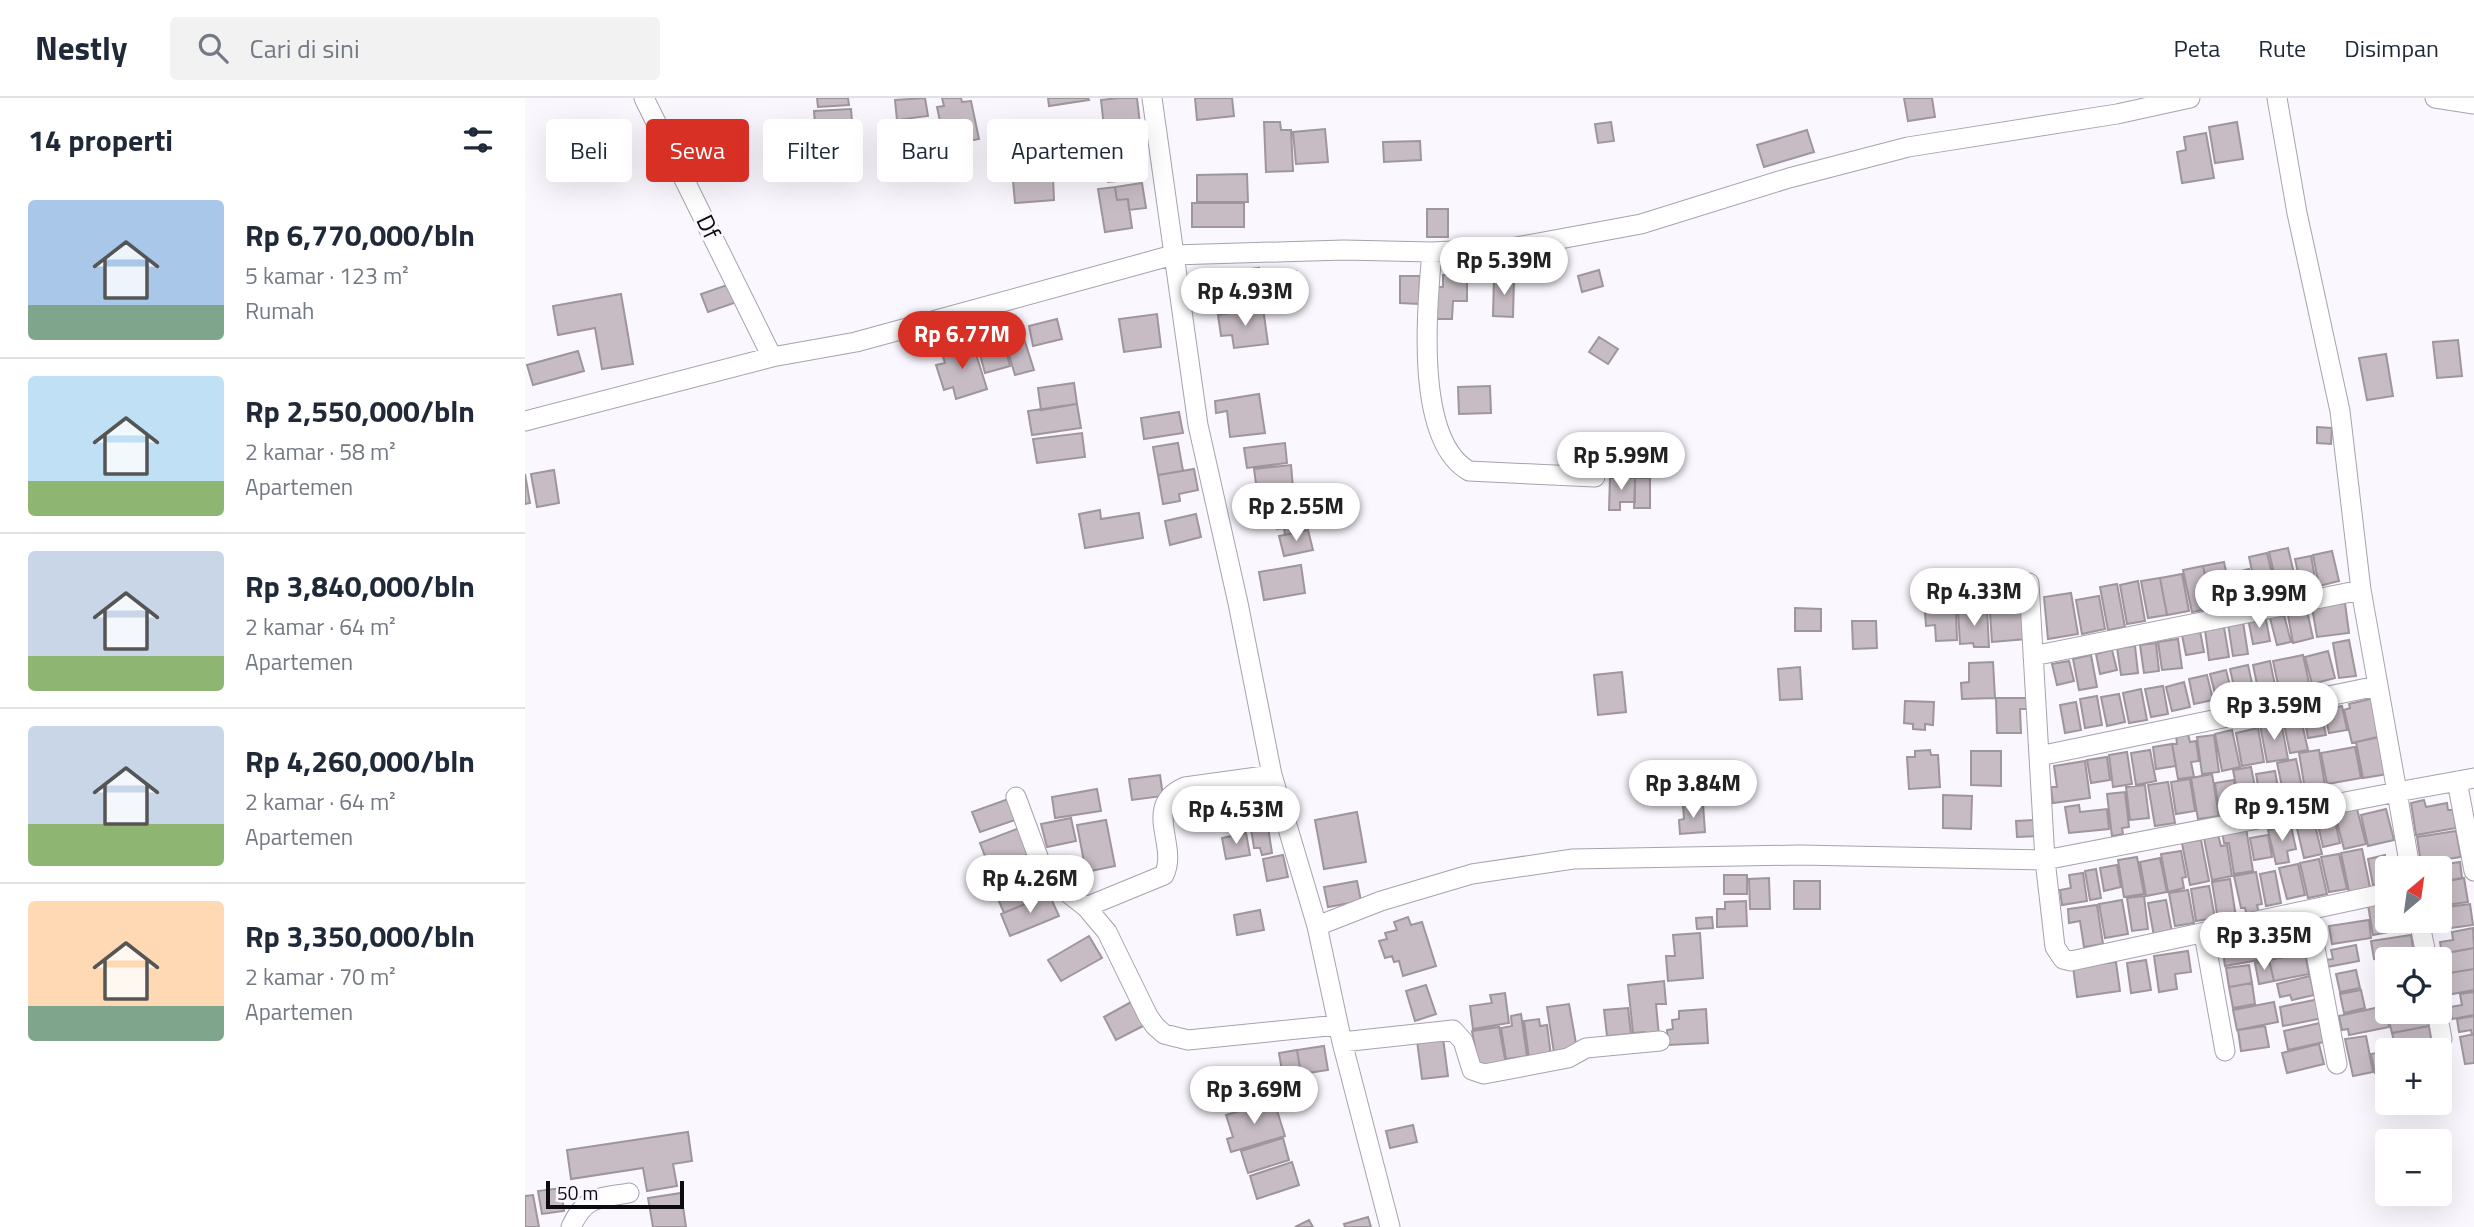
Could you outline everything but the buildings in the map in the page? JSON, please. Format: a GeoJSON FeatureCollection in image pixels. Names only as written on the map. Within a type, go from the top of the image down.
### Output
{"type":"FeatureCollection","features":[{"type":"Feature","properties":{"kind":"street","name":"Df"},"geometry":{"type":"LineString","coordinates":[[644,98],[772,357]]}},
{"type":"Feature","properties":{"kind":"street"},"geometry":{"type":"LineString","coordinates":[[1152,98],[1198,425],[1238,603],[1272,775],[1317,926],[1340,1033],[1390,1227]]}},
{"type":"Feature","properties":{"kind":"street"},"geometry":{"type":"LineString","coordinates":[[525,421],[772,357],[856,342],[1173,255],[1344,250],[1432,252],[1511,248],[1641,224],[1789,178],[1908,147],[2117,114],[2188,98]]}},
{"type":"Feature","properties":{"kind":"street"},"geometry":{"type":"LineString","coordinates":[[2277,98],[2297,213],[2340,411],[2361,590],[2408,856]]}},
{"type":"Feature","properties":{"kind":"street"},"geometry":{"type":"LineString","coordinates":[[2435,98],[2474,104],[2473,98]]}},
{"type":"Feature","properties":{"kind":"street"},"geometry":{"type":"LineString","coordinates":[[1432,252],[1427,313],[1429,386],[1445,443],[1455,458],[1469,471],[1595,477]]}},
{"type":"Feature","properties":{"kind":"street"},"geometry":{"type":"LineString","coordinates":[[2029,583],[2045,860],[2055,947],[2063,960],[2071,961],[2204,934],[2375,896]]}},
{"type":"Feature","properties":{"kind":"street"},"geometry":{"type":"LineString","coordinates":[[2033,656],[2361,590]]}},
{"type":"Feature","properties":{"kind":"street"},"geometry":{"type":"LineString","coordinates":[[2039,755],[2377,686]]}},
{"type":"Feature","properties":{"kind":"street"},"geometry":{"type":"LineString","coordinates":[[1086,907],[1164,875],[1167,863],[1163,816],[1167,800],[1176,791],[1185,787],[1272,775]]}},
{"type":"Feature","properties":{"kind":"street"},"geometry":{"type":"LineString","coordinates":[[1317,926],[1381,901],[1472,874],[1573,859],[1800,855],[2045,860],[2465,779],[2474,871]]}},
{"type":"Feature","properties":{"kind":"street"},"geometry":{"type":"LineString","coordinates":[[1016,797],[1040,862],[1055,882],[1086,907],[1107,932],[1148,1016],[1164,1034],[1188,1040],[1453,1030],[1463,1041],[1472,1070],[1484,1074],[1568,1058],[1591,1048],[1660,1041]]}},
{"type":"Feature","properties":{"kind":"street"},"geometry":{"type":"LineString","coordinates":[[2308,911],[2337,1064]]}},
{"type":"Feature","properties":{"kind":"street"},"geometry":{"type":"LineString","coordinates":[[2204,934],[2225,1051]]}},
{"type":"Feature","properties":{"kind":"street"},"geometry":{"type":"LineString","coordinates":[[571,1227],[576,1216],[590,1200],[629,1193]]}}]}
